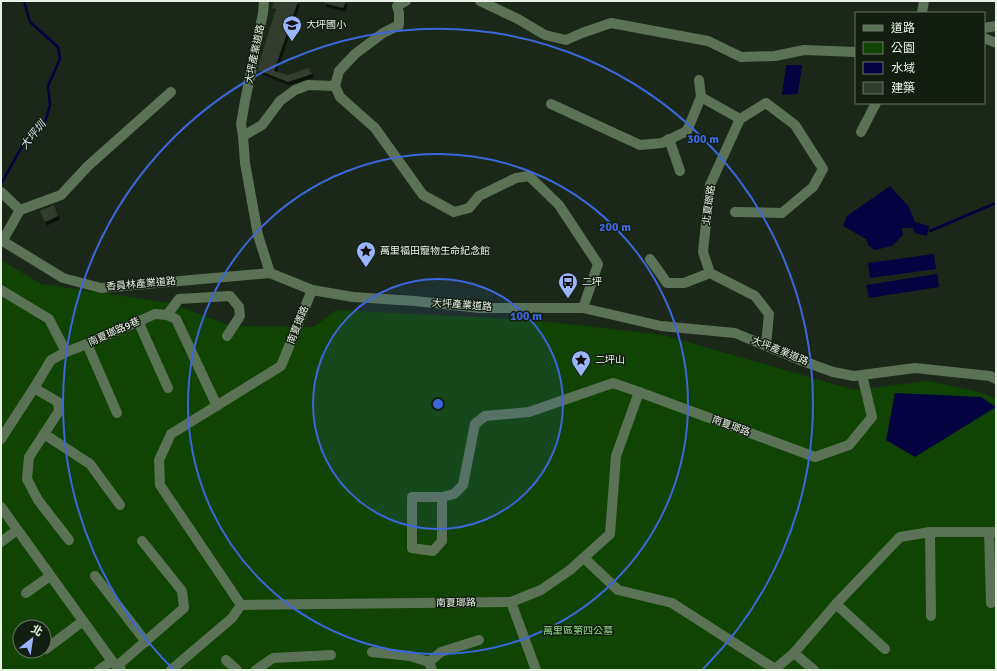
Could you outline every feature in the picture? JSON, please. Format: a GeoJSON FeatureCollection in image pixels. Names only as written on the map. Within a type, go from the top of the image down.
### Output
{"type":"FeatureCollection","features":[{"type":"Feature","properties":{"kind":"street","name":"大坪產業道路"},"geometry":{"type":"LineString","coordinates":[[264,1],[263,14],[241,124],[245,162],[258,235],[270,273],[312,290],[353,297],[415,301],[480,308],[583,308],[661,326],[735,333],[833,372],[854,376],[915,368],[990,376],[996,379]]}},
{"type":"Feature","properties":{"kind":"street"},"geometry":{"type":"LineString","coordinates":[[406,1],[397,6],[399,25],[383,33],[354,54],[339,71],[335,86],[340,97],[375,128],[424,195],[454,212],[469,208],[479,196],[516,178],[529,176],[559,205],[598,264],[583,308]]}},
{"type":"Feature","properties":{"kind":"street"},"geometry":{"type":"LineString","coordinates":[[480,1],[518,19],[545,35],[566,40],[611,23],[708,41],[741,57],[775,56],[804,50],[855,52]]}},
{"type":"Feature","properties":{"kind":"street"},"geometry":{"type":"LineString","coordinates":[[922,12],[924,1]]}},
{"type":"Feature","properties":{"kind":"street"},"geometry":{"type":"LineString","coordinates":[[985,28],[996,26]]}},
{"type":"Feature","properties":{"kind":"street"},"geometry":{"type":"LineString","coordinates":[[985,38],[996,43]]}},
{"type":"Feature","properties":{"kind":"street"},"geometry":{"type":"LineString","coordinates":[[551,104],[640,145],[662,143],[687,131],[701,97],[699,80]]}},
{"type":"Feature","properties":{"kind":"street"},"geometry":{"type":"LineString","coordinates":[[243,136],[262,125],[280,102],[295,90],[308,85],[335,86]]}},
{"type":"Feature","properties":{"kind":"street"},"geometry":{"type":"LineString","coordinates":[[2,240],[20,210],[61,195],[88,166],[171,92]]}},
{"type":"Feature","properties":{"kind":"street"},"geometry":{"type":"LineString","coordinates":[[701,97],[740,119],[766,103],[795,125],[823,169],[813,187],[782,213],[735,212]]}},
{"type":"Feature","properties":{"kind":"street"},"geometry":{"type":"LineString","coordinates":[[861,132],[875,104]]}},
{"type":"Feature","properties":{"kind":"street","name":"北夏瑯路"},"geometry":{"type":"LineString","coordinates":[[710,273],[702,252],[710,184],[740,119]]}},
{"type":"Feature","properties":{"kind":"street"},"geometry":{"type":"LineString","coordinates":[[669,139],[680,171]]}},
{"type":"Feature","properties":{"kind":"street"},"geometry":{"type":"LineString","coordinates":[[1,192],[20,210]]}},
{"type":"Feature","properties":{"kind":"street","name":"香員林產業道路"},"geometry":{"type":"LineString","coordinates":[[2,240],[63,278],[101,288],[270,273]]}},
{"type":"Feature","properties":{"kind":"street"},"geometry":{"type":"LineString","coordinates":[[650,259],[667,283],[684,283],[710,273],[755,296],[769,314],[766,345]]}},
{"type":"Feature","properties":{"kind":"street"},"geometry":{"type":"LineString","coordinates":[[1,290],[49,319],[66,352]]}},
{"type":"Feature","properties":{"kind":"street","name":"南夏瑯路"},"geometry":{"type":"LineString","coordinates":[[312,290],[281,366],[171,434],[159,460],[160,485],[241,605],[510,602],[541,590],[570,570],[610,534],[616,456],[639,392],[815,457],[849,445],[872,417],[862,375]]}},
{"type":"Feature","properties":{"kind":"street"},"geometry":{"type":"LineString","coordinates":[[217,406],[176,319],[167,315],[179,299],[230,296],[239,307],[240,316],[227,336]]}},
{"type":"Feature","properties":{"kind":"street","name":"南夏瑯路9巷"},"geometry":{"type":"LineString","coordinates":[[1,439],[51,360],[66,352],[155,314],[167,315]]}},
{"type":"Feature","properties":{"kind":"street"},"geometry":{"type":"LineString","coordinates":[[138,321],[168,388]]}},
{"type":"Feature","properties":{"kind":"street"},"geometry":{"type":"LineString","coordinates":[[87,344],[117,413]]}},
{"type":"Feature","properties":{"kind":"street"},"geometry":{"type":"LineString","coordinates":[[442,497],[442,541],[434,551],[412,548],[412,497],[442,497],[454,494],[463,485],[475,424],[485,416],[529,412],[613,383],[639,392]]}},
{"type":"Feature","properties":{"kind":"street"},"geometry":{"type":"LineString","coordinates":[[34,388],[58,402],[59,411],[29,457],[27,479],[38,500],[69,540]]}},
{"type":"Feature","properties":{"kind":"street"},"geometry":{"type":"LineString","coordinates":[[44,434],[90,464],[120,505]]}},
{"type":"Feature","properties":{"kind":"street"},"geometry":{"type":"LineString","coordinates":[[1,507],[117,666]]}},
{"type":"Feature","properties":{"kind":"street"},"geometry":{"type":"LineString","coordinates":[[1,542],[17,530]]}},
{"type":"Feature","properties":{"kind":"street"},"geometry":{"type":"LineString","coordinates":[[584,558],[618,590],[672,603],[775,670],[794,653],[836,604],[900,537],[930,532],[992,532],[991,603]]}},
{"type":"Feature","properties":{"kind":"street"},"geometry":{"type":"LineString","coordinates":[[930,532],[931,616]]}},
{"type":"Feature","properties":{"kind":"street"},"geometry":{"type":"LineString","coordinates":[[99,670],[117,666],[184,608],[182,591],[142,541]]}},
{"type":"Feature","properties":{"kind":"street"},"geometry":{"type":"LineString","coordinates":[[26,593],[50,576]]}},
{"type":"Feature","properties":{"kind":"street"},"geometry":{"type":"LineString","coordinates":[[95,576],[146,642]]}},
{"type":"Feature","properties":{"kind":"street"},"geometry":{"type":"LineString","coordinates":[[510,602],[536,670]]}},
{"type":"Feature","properties":{"kind":"street"},"geometry":{"type":"LineString","coordinates":[[836,604],[885,649]]}},
{"type":"Feature","properties":{"kind":"street"},"geometry":{"type":"LineString","coordinates":[[171,670],[232,618],[241,605]]}},
{"type":"Feature","properties":{"kind":"street"},"geometry":{"type":"LineString","coordinates":[[52,645],[83,621]]}},
{"type":"Feature","properties":{"kind":"street"},"geometry":{"type":"LineString","coordinates":[[372,652],[410,656],[430,666],[441,652],[478,640]]}},
{"type":"Feature","properties":{"kind":"street"},"geometry":{"type":"LineString","coordinates":[[794,653],[814,670]]}},
{"type":"Feature","properties":{"kind":"street"},"geometry":{"type":"LineString","coordinates":[[256,670],[273,658],[331,655]]}},
{"type":"Feature","properties":{"kind":"street"},"geometry":{"type":"LineString","coordinates":[[226,660],[237,670]]}},
{"type":"Feature","properties":{"kind":"green space","name":"萬里區第四公墓"},"geometry":{"type":"Polygon","coordinates":[[[1,260],[41,284],[170,303],[231,326],[314,327],[336,310],[533,320],[663,335],[854,390],[928,381],[979,392],[996,399],[996,670],[1,670],[1,260]]]}},
{"type":"Feature","properties":{"kind":"water"},"geometry":{"type":"Polygon","coordinates":[[[786,65],[802,65],[798,94],[782,95],[786,65]]]}},
{"type":"Feature","properties":{"kind":"water"},"geometry":{"type":"Polygon","coordinates":[[[890,186],[909,207],[915,222],[929,226],[927,236],[915,233],[913,228],[902,228],[903,235],[892,246],[875,250],[869,246],[866,239],[843,226],[847,216],[890,186]]]}},
{"type":"Feature","properties":{"kind":"water"},"geometry":{"type":"Polygon","coordinates":[[[934,254],[936,269],[870,278],[868,263],[934,254]]]}},
{"type":"Feature","properties":{"kind":"water"},"geometry":{"type":"Polygon","coordinates":[[[937,274],[939,287],[869,298],[866,285],[937,274]]]}},
{"type":"Feature","properties":{"kind":"water"},"geometry":{"type":"Polygon","coordinates":[[[895,393],[981,397],[996,407],[915,457],[886,440],[895,393]]]}},
{"type":"Feature","properties":{"kind":"building"},"geometry":{"type":"Polygon","coordinates":[[[274,1],[298,1],[274,71],[288,75],[309,68],[312,74],[288,82],[258,70],[276,9],[272,8],[274,1]]]}},
{"type":"Feature","properties":{"kind":"building"},"geometry":{"type":"Polygon","coordinates":[[[324,1],[346,1],[343,8],[324,3],[324,1]]]}},
{"type":"Feature","properties":{"kind":"building"},"geometry":{"type":"Polygon","coordinates":[[[54,205],[58,216],[45,222],[40,211],[54,205]]]}},
{"type":"Feature","properties":{"kind":"waterway","name":"大坪圳"},"geometry":{"type":"LineString","coordinates":[[1,184],[25,141],[45,122],[50,105],[48,86],[60,59],[58,47],[30,22],[24,1]]}},
{"type":"Feature","properties":{"kind":"waterway"},"geometry":{"type":"LineString","coordinates":[[930,231],[996,203]]}},
{"type":"Feature","properties":{"kind":"place","name":"大坪國小"},"geometry":{"type":"Point","coordinates":[292,42]}},
{"type":"Feature","properties":{"kind":"place","name":"萬里福田寵物生命紀念館"},"geometry":{"type":"Point","coordinates":[366,268]}},
{"type":"Feature","properties":{"kind":"place","name":"二坪"},"geometry":{"type":"Point","coordinates":[568,299]}},
{"type":"Feature","properties":{"kind":"place","name":"二坪山"},"geometry":{"type":"Point","coordinates":[581,377]}}]}
